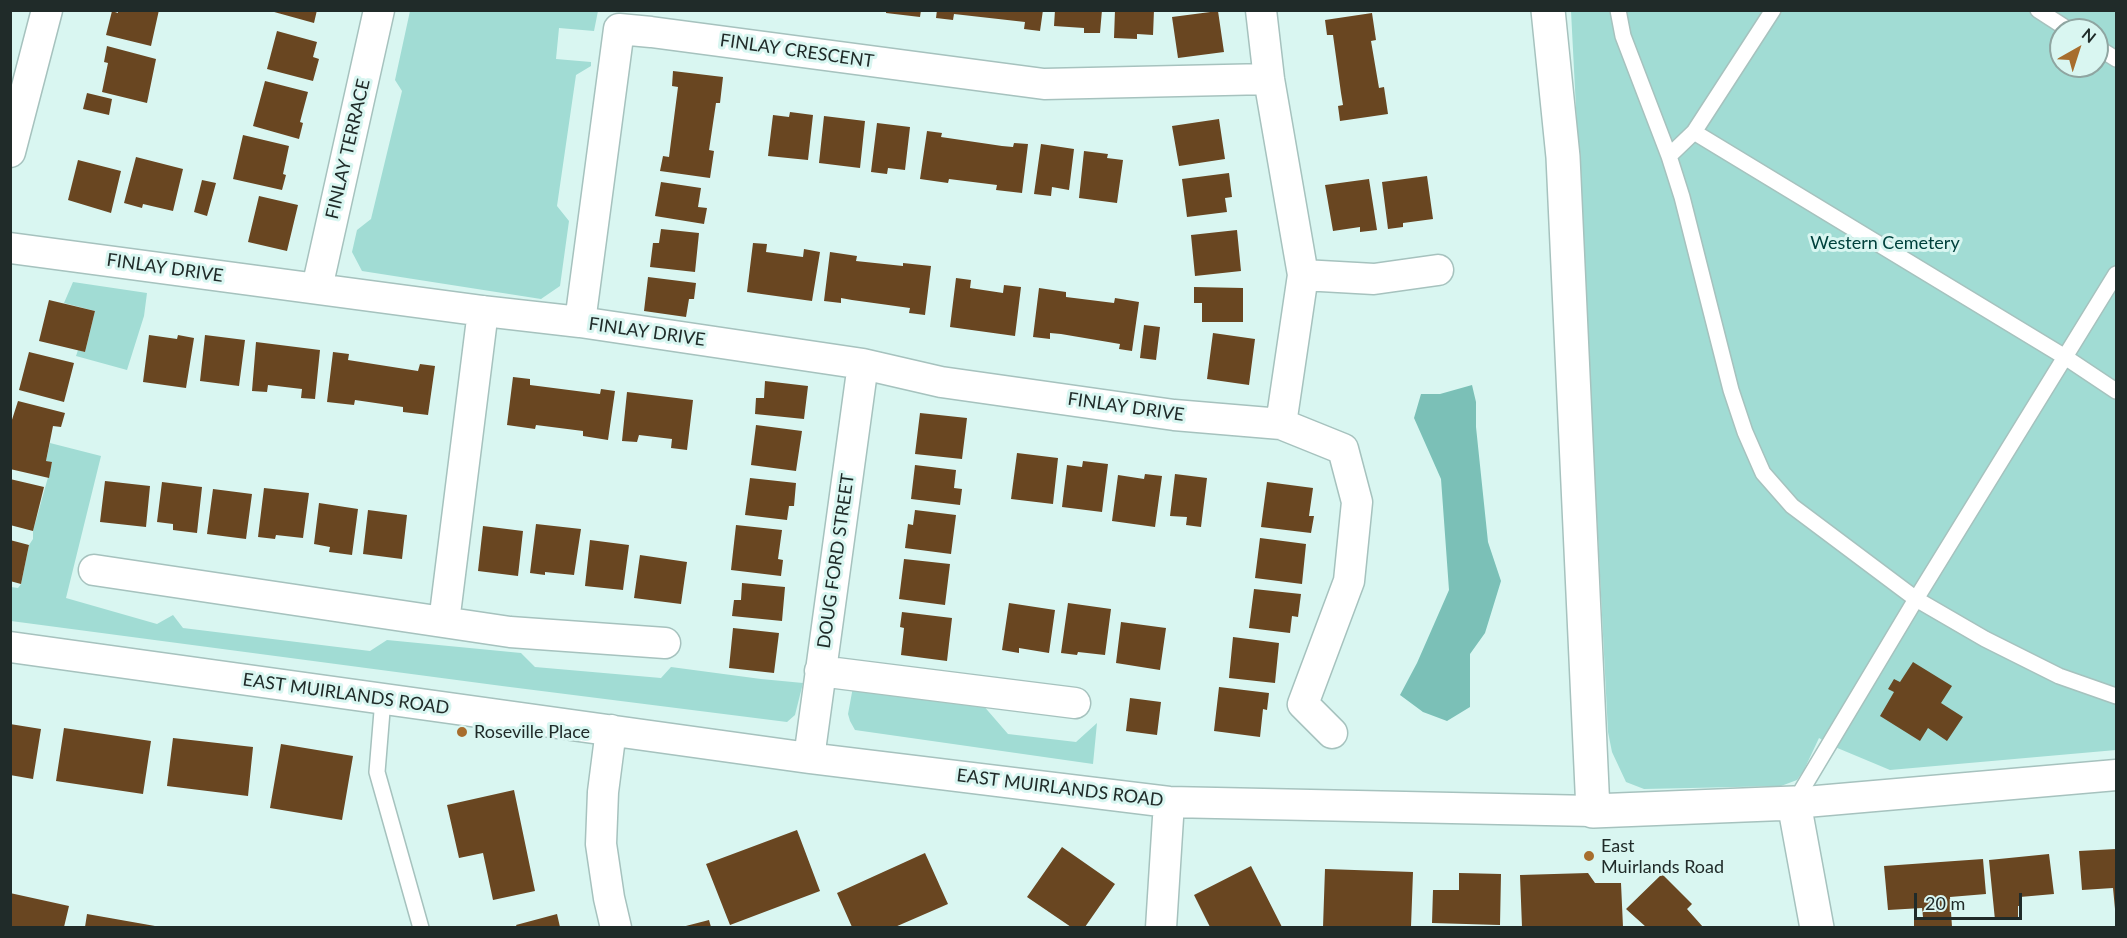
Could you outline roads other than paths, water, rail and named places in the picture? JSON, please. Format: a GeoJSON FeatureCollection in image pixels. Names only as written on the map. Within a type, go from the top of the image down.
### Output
{"type":"FeatureCollection","features":[{"type":"Feature","properties":{"kind":"street"},"geometry":{"type":"LineString","coordinates":[[10,152],[14,121],[47,10]]}},
{"type":"Feature","properties":{"kind":"street","name":"FINLAY TERRACE"},"geometry":{"type":"LineString","coordinates":[[317,288],[379,10]]}},
{"type":"Feature","properties":{"kind":"street"},"geometry":{"type":"LineString","coordinates":[[1261,10],[1269,79],[1303,275],[1281,424]]}},
{"type":"Feature","properties":{"kind":"street"},"geometry":{"type":"LineString","coordinates":[[1548,10],[1563,158],[1593,811]]}},
{"type":"Feature","properties":{"kind":"street","name":"FINLAY CRESCENT"},"geometry":{"type":"LineString","coordinates":[[580,322],[619,29],[1044,84],[1269,79]]}},
{"type":"Feature","properties":{"kind":"street","name":"FINLAY DRIVE"},"geometry":{"type":"LineString","coordinates":[[10,248],[580,322],[863,364],[941,382],[1174,415],[1281,424],[1343,449],[1357,502],[1349,581],[1303,704],[1332,733]]}},
{"type":"Feature","properties":{"kind":"street"},"geometry":{"type":"LineString","coordinates":[[1303,275],[1374,279],[1438,270]]}},
{"type":"Feature","properties":{"kind":"street"},"geometry":{"type":"LineString","coordinates":[[444,622],[483,311]]}},
{"type":"Feature","properties":{"kind":"street","name":"DOUG FORD STREET"},"geometry":{"type":"LineString","coordinates":[[809,758],[863,364]]}},
{"type":"Feature","properties":{"kind":"street"},"geometry":{"type":"LineString","coordinates":[[94,570],[510,632],[665,643]]}},
{"type":"Feature","properties":{"kind":"street","name":"EAST MUIRLANDS ROAD"},"geometry":{"type":"LineString","coordinates":[[10,647],[809,758],[1169,802],[1593,811],[1794,803],[2116,775]]}},
{"type":"Feature","properties":{"kind":"street"},"geometry":{"type":"LineString","coordinates":[[820,671],[1075,704]]}},
{"type":"Feature","properties":{"kind":"street"},"geometry":{"type":"LineString","coordinates":[[611,729],[603,792],[601,844],[616,927]]}},
{"type":"Feature","properties":{"kind":"street"},"geometry":{"type":"LineString","coordinates":[[1161,927],[1169,802]]}},
{"type":"Feature","properties":{"kind":"street"},"geometry":{"type":"LineString","coordinates":[[1794,803],[1817,927]]}},
{"type":"Feature","properties":{"kind":"lane"},"geometry":{"type":"LineString","coordinates":[[1618,10],[1623,36],[1669,156],[1682,197],[1731,390],[1745,432],[1763,473],[1792,506],[1916,599],[1985,639],[2059,676],[2116,696]]}},
{"type":"Feature","properties":{"kind":"lane"},"geometry":{"type":"LineString","coordinates":[[1669,156],[1694,132],[1773,10]]}},
{"type":"Feature","properties":{"kind":"lane"},"geometry":{"type":"LineString","coordinates":[[1694,132],[2065,357],[2116,391]]}},
{"type":"Feature","properties":{"kind":"lane"},"geometry":{"type":"LineString","coordinates":[[1794,803],[1916,599],[2116,274]]}},
{"type":"Feature","properties":{"kind":"lane"},"geometry":{"type":"LineString","coordinates":[[383,699],[377,772],[421,927]]}},
{"type":"Feature","properties":{"kind":"place","name":"Roseville Place"},"geometry":{"type":"Point","coordinates":[462,732]}},
{"type":"Feature","properties":{"kind":"place","name":"East Muirlands Road"},"geometry":{"type":"Point","coordinates":[1589,856]}},
{"type":"Feature","properties":{"kind":"park label","name":"Western Cemetery"},"geometry":{"type":"Point","coordinates":[1885,243]}}]}
